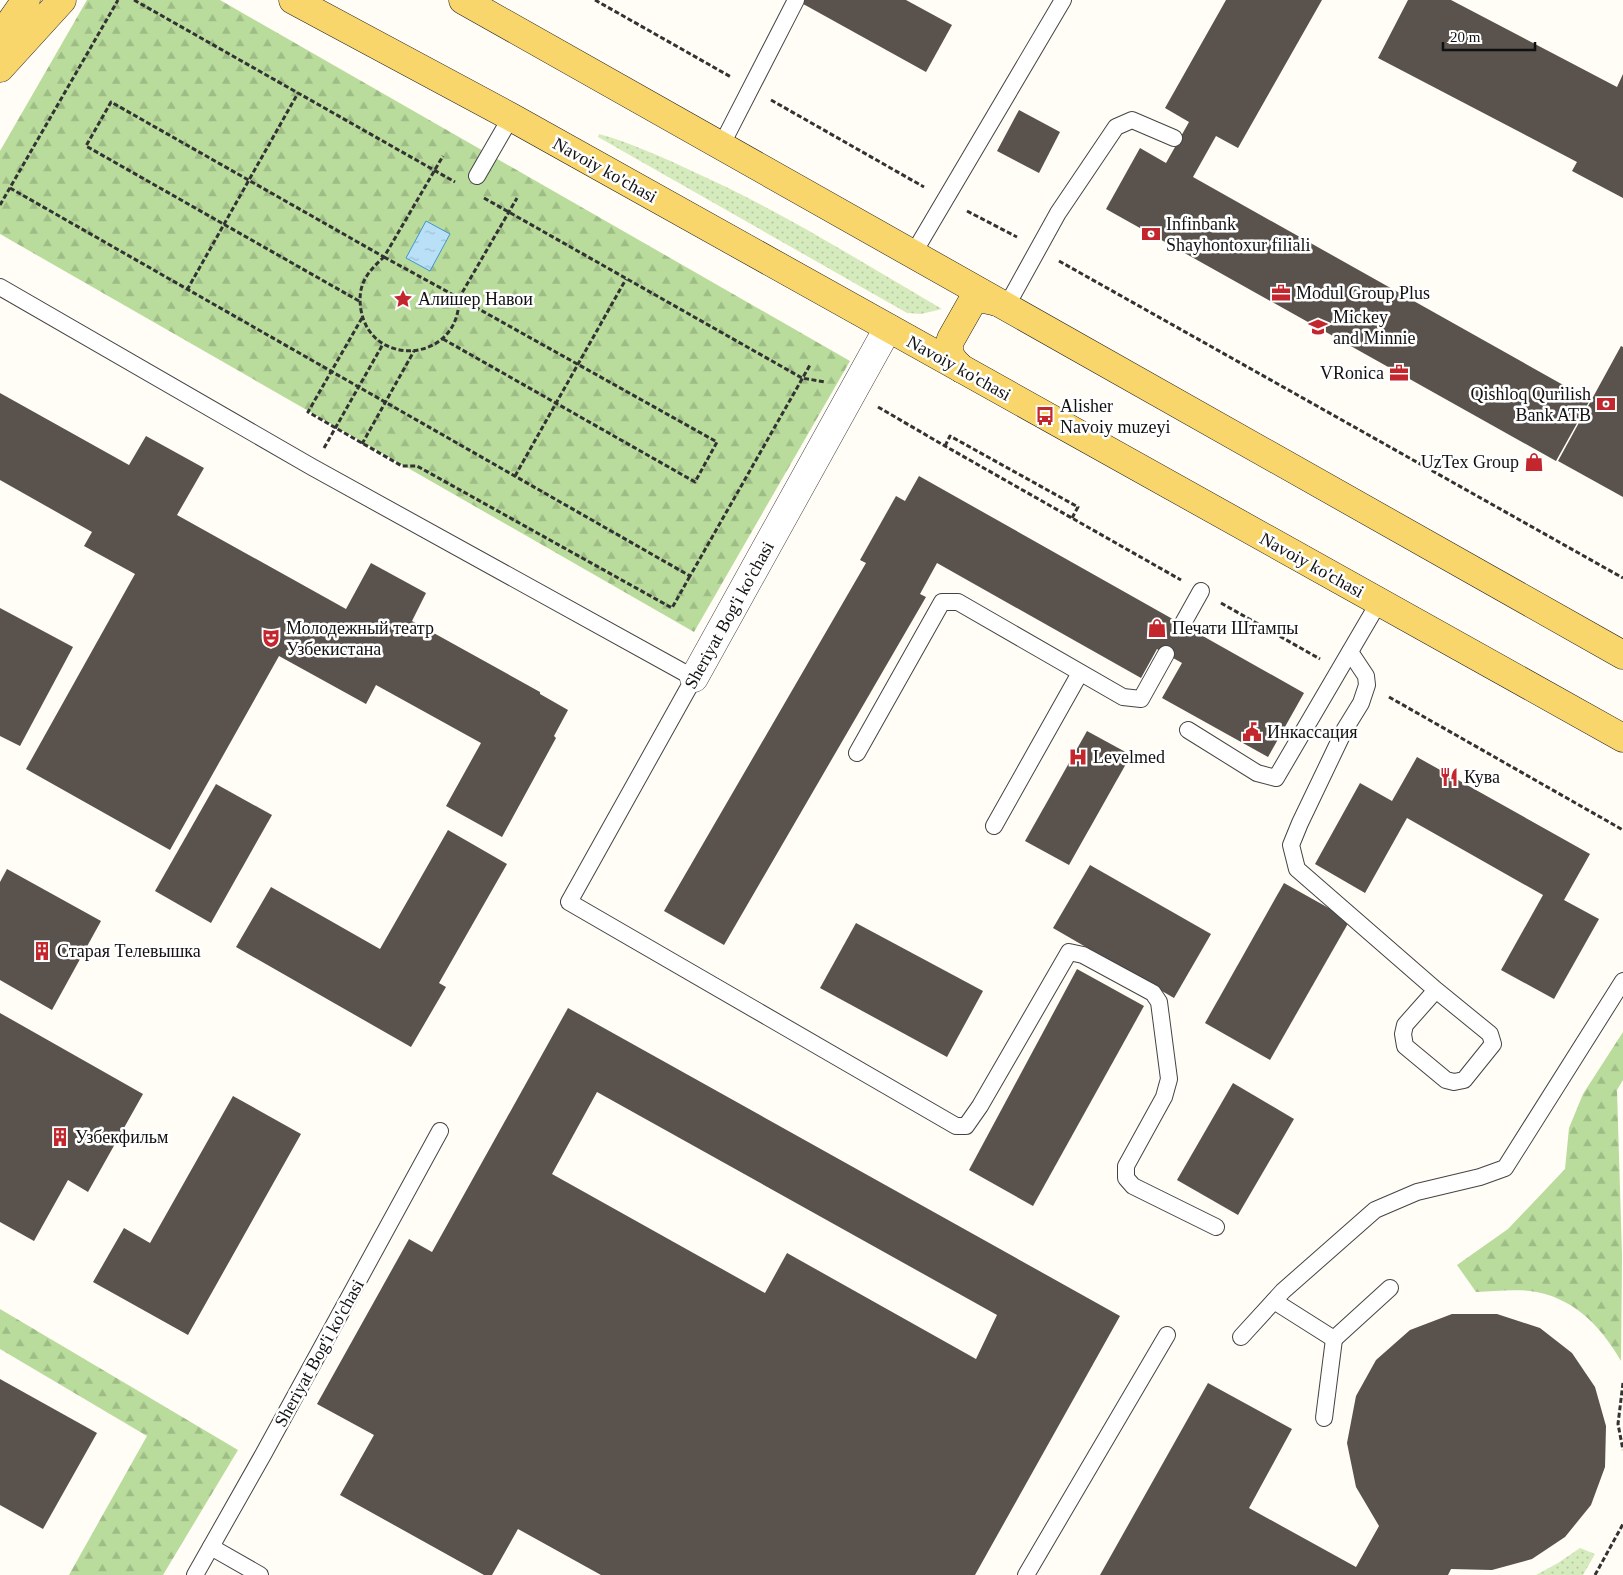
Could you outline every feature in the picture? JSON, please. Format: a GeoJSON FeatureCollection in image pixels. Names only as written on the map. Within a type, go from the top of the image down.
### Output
{"type":"FeatureCollection","features":[{"type":"Feature","properties":{"kind":"main road"},"geometry":{"type":"LineString","coordinates":[[0,36],[26,0]]}},
{"type":"Feature","properties":{"kind":"main road"},"geometry":{"type":"LineString","coordinates":[[0,68],[62,0]]}},
{"type":"Feature","properties":{"kind":"main road","name":"Navoiy ko'chasi"},"geometry":{"type":"LineString","coordinates":[[293,0],[511,118],[1623,738]]}},
{"type":"Feature","properties":{"kind":"main road"},"geometry":{"type":"LineString","coordinates":[[462,0],[1623,655]]}},
{"type":"Feature","properties":{"kind":"main road"},"geometry":{"type":"LineString","coordinates":[[962,369],[950,356],[949,344],[972,302],[979,298],[1002,304]]}},
{"type":"Feature","properties":{"kind":"street","name":"Sheriyat Bog'i ko'chasi"},"geometry":{"type":"LineString","coordinates":[[694,678],[842,387],[888,328]]}},
{"type":"Feature","properties":{"kind":"lane"},"geometry":{"type":"LineString","coordinates":[[721,146],[752,89],[796,0]]}},
{"type":"Feature","properties":{"kind":"lane"},"geometry":{"type":"LineString","coordinates":[[913,254],[1063,0]]}},
{"type":"Feature","properties":{"kind":"lane"},"geometry":{"type":"LineString","coordinates":[[477,176],[511,118]]}},
{"type":"Feature","properties":{"kind":"lane"},"geometry":{"type":"LineString","coordinates":[[1002,304],[1039,249],[1058,213],[1116,126],[1132,120],[1174,138]]}},
{"type":"Feature","properties":{"kind":"lane"},"geometry":{"type":"LineString","coordinates":[[0,287],[312,467],[694,678]]}},
{"type":"Feature","properties":{"kind":"lane"},"geometry":{"type":"LineString","coordinates":[[1182,625],[1201,591]]}},
{"type":"Feature","properties":{"kind":"lane"},"geometry":{"type":"LineString","coordinates":[[857,753],[942,602],[958,602],[1123,697],[1141,699],[1166,654]]}},
{"type":"Feature","properties":{"kind":"lane"},"geometry":{"type":"LineString","coordinates":[[1188,730],[1257,773],[1276,778],[1379,602]]}},
{"type":"Feature","properties":{"kind":"lane"},"geometry":{"type":"LineString","coordinates":[[1350,652],[1366,676],[1367,685],[1361,703],[1345,729],[1291,845],[1297,869],[1436,990],[1490,1034],[1493,1044],[1464,1080],[1454,1082],[1446,1080],[1405,1046],[1405,1025],[1436,990]]}},
{"type":"Feature","properties":{"kind":"lane"},"geometry":{"type":"LineString","coordinates":[[994,826],[1080,673]]}},
{"type":"Feature","properties":{"kind":"lane","name":"Sheriyat Bog'i ko'chasi"},"geometry":{"type":"LineString","coordinates":[[694,678],[569,902],[956,1126],[966,1126],[980,1106],[1069,952],[1083,954],[1153,994],[1159,1002],[1169,1079],[1164,1097],[1126,1166],[1126,1178],[1133,1186],[1216,1227]]}},
{"type":"Feature","properties":{"kind":"lane"},"geometry":{"type":"LineString","coordinates":[[1241,1337],[1274,1302],[1335,1244],[1375,1210],[1417,1192],[1480,1178],[1505,1168],[1623,981]]}},
{"type":"Feature","properties":{"kind":"lane","name":"Sheriyat Bog'i ko'chasi"},"geometry":{"type":"LineString","coordinates":[[195,1575],[264,1454],[440,1131]]}},
{"type":"Feature","properties":{"kind":"lane"},"geometry":{"type":"LineString","coordinates":[[1324,1418],[1334,1339],[1390,1288]]}},
{"type":"Feature","properties":{"kind":"lane"},"geometry":{"type":"LineString","coordinates":[[1274,1302],[1334,1339]]}},
{"type":"Feature","properties":{"kind":"lane"},"geometry":{"type":"LineString","coordinates":[[1026,1575],[1167,1335]]}},
{"type":"Feature","properties":{"kind":"lane"},"geometry":{"type":"LineString","coordinates":[[211,1547],[260,1575]]}},
{"type":"Feature","properties":{"kind":"path"},"geometry":{"type":"LineString","coordinates":[[0,205],[118,0]]}},
{"type":"Feature","properties":{"kind":"path"},"geometry":{"type":"LineString","coordinates":[[595,0],[945,199],[1039,249],[1623,578]]}},
{"type":"Feature","properties":{"kind":"path"},"geometry":{"type":"LineString","coordinates":[[187,290],[298,93]]}},
{"type":"Feature","properties":{"kind":"path"},"geometry":{"type":"LineString","coordinates":[[359,301],[86,146],[111,102],[384,257],[718,442],[695,482],[443,339]]}},
{"type":"Feature","properties":{"kind":"path"},"geometry":{"type":"LineString","coordinates":[[444,156],[384,257],[370,269],[362,284],[359,301],[362,318],[370,333],[383,344],[398,350],[414,351],[430,347],[443,339],[454,326],[459,311],[458,298],[516,198]]}},
{"type":"Feature","properties":{"kind":"path"},"geometry":{"type":"LineString","coordinates":[[10,188],[690,576]]}},
{"type":"Feature","properties":{"kind":"path"},"geometry":{"type":"LineString","coordinates":[[515,476],[626,279]]}},
{"type":"Feature","properties":{"kind":"path"},"geometry":{"type":"LineString","coordinates":[[362,318],[308,412],[402,466],[417,466],[672,608],[810,364]]}},
{"type":"Feature","properties":{"kind":"path"},"geometry":{"type":"LineString","coordinates":[[312,467],[383,344]]}},
{"type":"Feature","properties":{"kind":"path"},"geometry":{"type":"LineString","coordinates":[[362,444],[414,351]]}},
{"type":"Feature","properties":{"kind":"path"},"geometry":{"type":"LineString","coordinates":[[802,378],[842,387],[1339,670]]}},
{"type":"Feature","properties":{"kind":"path"},"geometry":{"type":"LineString","coordinates":[[945,446],[950,436],[1078,507],[1072,518]]}},
{"type":"Feature","properties":{"kind":"path"},"geometry":{"type":"LineString","coordinates":[[1367,685],[1623,830]]}},
{"type":"Feature","properties":{"kind":"path"},"geometry":{"type":"LineString","coordinates":[[1623,1383],[1618,1424],[1623,1450]]}},
{"type":"Feature","properties":{"kind":"path"},"geometry":{"type":"LineString","coordinates":[[1595,1575],[1623,1524]]}},
{"type":"Feature","properties":{"kind":"green space"},"geometry":{"type":"Polygon","coordinates":[[[87,0],[220,0],[850,361],[694,632],[0,234],[0,151],[87,0]]]}},
{"type":"Feature","properties":{"kind":"green space"},"geometry":{"type":"Polygon","coordinates":[[[599,134],[658,156],[756,202],[942,309],[921,314],[907,313],[598,137],[599,134]]]}},
{"type":"Feature","properties":{"kind":"green space"},"geometry":{"type":"Polygon","coordinates":[[[1623,1032],[1623,1080],[1617,1090],[1622,1255],[1621,1361],[1604,1336],[1584,1315],[1572,1306],[1545,1294],[1530,1291],[1476,1292],[1457,1265],[1508,1229],[1565,1169],[1569,1128],[1583,1094],[1623,1032]]]}},
{"type":"Feature","properties":{"kind":"green space"},"geometry":{"type":"Polygon","coordinates":[[[0,1309],[238,1450],[163,1575],[69,1575],[147,1436],[0,1349],[0,1309]]]}},
{"type":"Feature","properties":{"kind":"green space"},"geometry":{"type":"Polygon","coordinates":[[[1580,1548],[1595,1554],[1583,1575],[1536,1575],[1558,1563],[1580,1548]]]}},
{"type":"Feature","properties":{"kind":"water"},"geometry":{"type":"Polygon","coordinates":[[[426,221],[450,234],[430,271],[406,258],[426,221]]]}},
{"type":"Feature","properties":{"kind":"building"},"geometry":{"type":"Polygon","coordinates":[[[796,0],[906,0],[952,25],[926,72],[796,0]]]}},
{"type":"Feature","properties":{"kind":"building"},"geometry":{"type":"Polygon","coordinates":[[[1226,0],[1322,0],[1238,148],[1216,136],[1193,177],[1590,400],[1556,461],[1106,209],[1140,148],[1166,163],[1189,122],[1165,108],[1226,0]]]}},
{"type":"Feature","properties":{"kind":"building"},"geometry":{"type":"Polygon","coordinates":[[[1408,0],[1451,0],[1617,87],[1623,74],[1623,198],[1572,171],[1577,162],[1378,58],[1408,0]]]}},
{"type":"Feature","properties":{"kind":"building"},"geometry":{"type":"Polygon","coordinates":[[[1019,110],[1060,132],[1039,173],[997,151],[1019,110]]]}},
{"type":"Feature","properties":{"kind":"building","name":"Qishloq Qurilish Bank ATB"},"geometry":{"type":"Polygon","coordinates":[[[1621,346],[1623,347],[1623,497],[1558,461],[1621,346]]]}},
{"type":"Feature","properties":{"kind":"building","name":"Молодежный театр Узбекистана"},"geometry":{"type":"Polygon","coordinates":[[[0,393],[129,465],[146,436],[204,468],[177,515],[346,609],[371,563],[426,593],[412,621],[540,692],[540,694],[568,710],[554,736],[556,738],[502,837],[446,806],[481,743],[376,685],[366,704],[279,656],[170,850],[26,769],[135,574],[84,546],[92,532],[0,480],[0,393]]]}},
{"type":"Feature","properties":{"kind":"building"},"geometry":{"type":"Polygon","coordinates":[[[919,476],[1304,693],[1268,757],[1162,698],[1182,663],[1157,649],[1141,678],[937,563],[920,594],[926,597],[724,945],[664,911],[866,563],[860,560],[896,496],[905,501],[919,476]]]}},
{"type":"Feature","properties":{"kind":"building"},"geometry":{"type":"Polygon","coordinates":[[[0,608],[73,647],[20,746],[0,736],[0,608]]]}},
{"type":"Feature","properties":{"kind":"building"},"geometry":{"type":"Polygon","coordinates":[[[1087,731],[1131,755],[1069,865],[1025,841],[1087,731]]]}},
{"type":"Feature","properties":{"kind":"building"},"geometry":{"type":"Polygon","coordinates":[[[1417,757],[1590,854],[1564,900],[1599,919],[1554,999],[1501,970],[1543,895],[1407,818],[1365,893],[1315,864],[1360,783],[1392,801],[1417,757]]]}},
{"type":"Feature","properties":{"kind":"building"},"geometry":{"type":"Polygon","coordinates":[[[216,784],[272,815],[211,923],[155,891],[216,784]]]}},
{"type":"Feature","properties":{"kind":"building"},"geometry":{"type":"Polygon","coordinates":[[[448,830],[507,864],[439,983],[446,987],[411,1047],[236,947],[271,887],[380,949],[448,830]]]}},
{"type":"Feature","properties":{"kind":"building"},"geometry":{"type":"Polygon","coordinates":[[[1090,865],[1211,934],[1174,998],[1053,928],[1090,865]]]}},
{"type":"Feature","properties":{"kind":"building","name":"Старая Телевышка"},"geometry":{"type":"Polygon","coordinates":[[[7,869],[101,921],[52,1010],[0,980],[0,882],[7,869]]]}},
{"type":"Feature","properties":{"kind":"building"},"geometry":{"type":"Polygon","coordinates":[[[1284,883],[1350,920],[1270,1060],[1205,1023],[1284,883]]]}},
{"type":"Feature","properties":{"kind":"building"},"geometry":{"type":"Polygon","coordinates":[[[856,923],[983,991],[947,1057],[820,988],[856,923]]]}},
{"type":"Feature","properties":{"kind":"building"},"geometry":{"type":"Polygon","coordinates":[[[1077,969],[1144,1006],[1033,1206],[969,1170],[1077,969]]]}},
{"type":"Feature","properties":{"kind":"building"},"geometry":{"type":"Polygon","coordinates":[[[568,1008],[1120,1316],[975,1575],[601,1575],[518,1529],[492,1575],[484,1575],[340,1495],[374,1435],[317,1404],[409,1239],[432,1252],[568,1008]],[[597,1092],[552,1174],[765,1293],[787,1253],[976,1359],[997,1315],[597,1092]]]}},
{"type":"Feature","properties":{"kind":"building","name":"Узбекфильм"},"geometry":{"type":"Polygon","coordinates":[[[0,1013],[143,1094],[88,1192],[68,1180],[34,1241],[0,1222],[0,1013]]]}},
{"type":"Feature","properties":{"kind":"building"},"geometry":{"type":"Polygon","coordinates":[[[1233,1083],[1294,1119],[1238,1215],[1177,1180],[1233,1083]]]}},
{"type":"Feature","properties":{"kind":"building"},"geometry":{"type":"Polygon","coordinates":[[[233,1096],[301,1134],[188,1335],[93,1282],[124,1228],[150,1243],[233,1096]]]}},
{"type":"Feature","properties":{"kind":"building"},"geometry":{"type":"Polygon","coordinates":[[[1452,1314],[1497,1314],[1540,1328],[1572,1353],[1595,1387],[1606,1426],[1605,1467],[1591,1505],[1565,1537],[1532,1559],[1492,1570],[1451,1569],[1448,1575],[1100,1575],[1208,1383],[1292,1429],[1249,1508],[1356,1567],[1379,1526],[1356,1487],[1347,1443],[1356,1396],[1376,1360],[1410,1330],[1452,1314]]]}},
{"type":"Feature","properties":{"kind":"building"},"geometry":{"type":"Polygon","coordinates":[[[0,1379],[97,1433],[43,1529],[0,1505],[0,1379]]]}},
{"type":"Feature","properties":{"kind":"place","name":"Infinbank Shayhontoxur filiali"},"geometry":{"type":"Point","coordinates":[1151,234]}},
{"type":"Feature","properties":{"kind":"place","name":"Modul Group Plus"},"geometry":{"type":"Point","coordinates":[1281,293]}},
{"type":"Feature","properties":{"kind":"place","name":"Алишер Навои"},"geometry":{"type":"Point","coordinates":[403,299]}},
{"type":"Feature","properties":{"kind":"place","name":"Mickey and Minnie"},"geometry":{"type":"Point","coordinates":[1318,327]}},
{"type":"Feature","properties":{"kind":"place","name":"VRonica"},"geometry":{"type":"Point","coordinates":[1399,373]}},
{"type":"Feature","properties":{"kind":"place","name":"Qishloq Qurilish Bank ATB"},"geometry":{"type":"Point","coordinates":[1606,404]}},
{"type":"Feature","properties":{"kind":"place","name":"Alisher Navoiy muzeyi"},"geometry":{"type":"Point","coordinates":[1045,416]}},
{"type":"Feature","properties":{"kind":"place","name":"UzTex Group"},"geometry":{"type":"Point","coordinates":[1534,462]}},
{"type":"Feature","properties":{"kind":"place","name":"Печати Штампы"},"geometry":{"type":"Point","coordinates":[1157,628]}},
{"type":"Feature","properties":{"kind":"place","name":"Молодежный театр Узбекистана"},"geometry":{"type":"Point","coordinates":[271,638]}},
{"type":"Feature","properties":{"kind":"place","name":"Инкасcация"},"geometry":{"type":"Point","coordinates":[1252,732]}},
{"type":"Feature","properties":{"kind":"place","name":"Levelmed"},"geometry":{"type":"Point","coordinates":[1078,757]}},
{"type":"Feature","properties":{"kind":"place","name":"Кува"},"geometry":{"type":"Point","coordinates":[1449,777]}},
{"type":"Feature","properties":{"kind":"place","name":"Старая Телевышка"},"geometry":{"type":"Point","coordinates":[42,951]}},
{"type":"Feature","properties":{"kind":"place","name":"Узбекфильм"},"geometry":{"type":"Point","coordinates":[60,1137]}}]}
